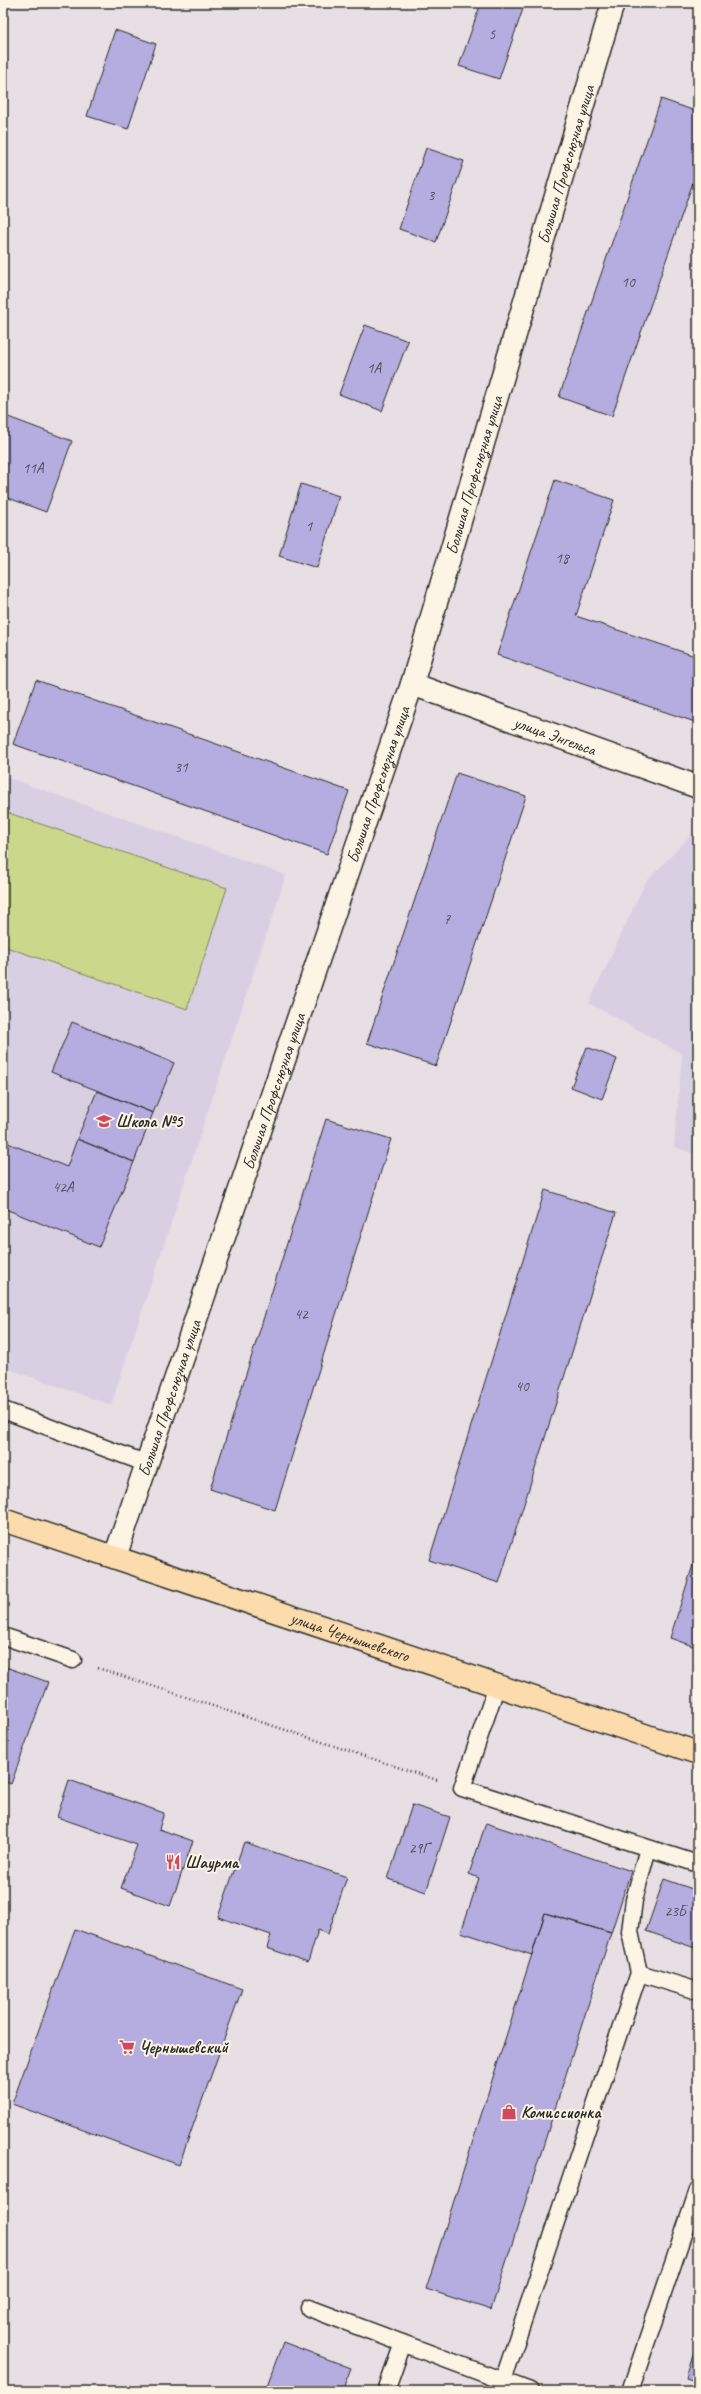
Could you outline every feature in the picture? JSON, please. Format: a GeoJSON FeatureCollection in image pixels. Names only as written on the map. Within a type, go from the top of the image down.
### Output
{"type":"FeatureCollection","features":[{"type":"Feature","properties":{"kind":"main road","name":"улица Чернышевского"},"geometry":{"type":"LineString","coordinates":[[3,1520],[698,1753]]}},
{"type":"Feature","properties":{"kind":"street","name":"Большая Профсоюзная улица"},"geometry":{"type":"LineString","coordinates":[[115,1557],[145,1463],[412,684],[613,3]]}},
{"type":"Feature","properties":{"kind":"street","name":"улица Энгельса"},"geometry":{"type":"LineString","coordinates":[[412,684],[698,787]]}},
{"type":"Feature","properties":{"kind":"lane"},"geometry":{"type":"LineString","coordinates":[[3,1410],[145,1463]]}},
{"type":"Feature","properties":{"kind":"lane"},"geometry":{"type":"LineString","coordinates":[[3,1636],[73,1660]]}},
{"type":"Feature","properties":{"kind":"lane"},"geometry":{"type":"LineString","coordinates":[[497,1685],[462,1788],[698,1864]]}},
{"type":"Feature","properties":{"kind":"lane"},"geometry":{"type":"LineString","coordinates":[[503,2381],[639,1973],[630,1932],[634,1900],[648,1848]]}},
{"type":"Feature","properties":{"kind":"lane"},"geometry":{"type":"LineString","coordinates":[[639,1973],[698,1991]]}},
{"type":"Feature","properties":{"kind":"lane"},"geometry":{"type":"LineString","coordinates":[[630,2391],[698,2190]]}},
{"type":"Feature","properties":{"kind":"lane"},"geometry":{"type":"LineString","coordinates":[[309,2308],[530,2391]]}},
{"type":"Feature","properties":{"kind":"lane"},"geometry":{"type":"LineString","coordinates":[[386,2391],[403,2344]]}},
{"type":"Feature","properties":{"kind":"path"},"geometry":{"type":"LineString","coordinates":[[73,1660],[462,1788]]}},
{"type":"Feature","properties":{"kind":"shaded area","name":"Школа №5"},"geometry":{"type":"Polygon","coordinates":[[[3,776],[286,875],[111,1405],[3,1367],[3,776]]]}},
{"type":"Feature","properties":{"kind":"shaded area"},"geometry":{"type":"Polygon","coordinates":[[[694,832],[698,832],[698,1155],[674,1147],[682,1054],[589,1003],[645,883],[694,832]]]}},
{"type":"Feature","properties":{"kind":"green space"},"geometry":{"type":"Polygon","coordinates":[[[3,811],[227,888],[187,1009],[3,946],[3,811]]]}},
{"type":"Feature","properties":{"kind":"building"},"geometry":{"type":"Polygon","coordinates":[[[481,3],[525,3],[499,79],[459,66],[481,3]]]}},
{"type":"Feature","properties":{"kind":"building"},"geometry":{"type":"Polygon","coordinates":[[[115,30],[156,44],[128,129],[87,116],[115,30]]]}},
{"type":"Feature","properties":{"kind":"building"},"geometry":{"type":"Polygon","coordinates":[[[661,99],[698,112],[698,168],[612,416],[559,397],[661,99]]]}},
{"type":"Feature","properties":{"kind":"building"},"geometry":{"type":"Polygon","coordinates":[[[426,148],[464,161],[436,242],[399,229],[426,148]]]}},
{"type":"Feature","properties":{"kind":"building"},"geometry":{"type":"Polygon","coordinates":[[[365,325],[408,341],[382,411],[339,394],[365,325]]]}},
{"type":"Feature","properties":{"kind":"building"},"geometry":{"type":"Polygon","coordinates":[[[3,415],[72,441],[46,512],[3,496],[3,415]]]}},
{"type":"Feature","properties":{"kind":"building"},"geometry":{"type":"Polygon","coordinates":[[[555,480],[614,500],[576,616],[698,657],[698,723],[497,655],[555,480]]]}},
{"type":"Feature","properties":{"kind":"building"},"geometry":{"type":"Polygon","coordinates":[[[301,484],[339,496],[317,568],[279,556],[301,484]]]}},
{"type":"Feature","properties":{"kind":"building"},"geometry":{"type":"Polygon","coordinates":[[[36,680],[349,791],[327,854],[13,744],[36,680]]]}},
{"type":"Feature","properties":{"kind":"building"},"geometry":{"type":"Polygon","coordinates":[[[457,773],[526,796],[436,1066],[367,1043],[457,773]]]}},
{"type":"Feature","properties":{"kind":"building"},"geometry":{"type":"Polygon","coordinates":[[[72,1022],[174,1063],[153,1113],[51,1072],[72,1022]]]}},
{"type":"Feature","properties":{"kind":"building"},"geometry":{"type":"Polygon","coordinates":[[[587,1047],[617,1059],[602,1099],[571,1087],[587,1047]]]}},
{"type":"Feature","properties":{"kind":"building"},"geometry":{"type":"Polygon","coordinates":[[[97,1091],[153,1113],[134,1162],[77,1139],[97,1091]]]}},
{"type":"Feature","properties":{"kind":"building"},"geometry":{"type":"Polygon","coordinates":[[[326,1119],[391,1139],[275,1510],[210,1489],[326,1119]]]}},
{"type":"Feature","properties":{"kind":"building"},"geometry":{"type":"Polygon","coordinates":[[[77,1139],[134,1162],[99,1247],[3,1208],[3,1141],[67,1167],[77,1139]]]}},
{"type":"Feature","properties":{"kind":"building"},"geometry":{"type":"Polygon","coordinates":[[[545,1190],[616,1213],[499,1583],[429,1560],[545,1190]]]}},
{"type":"Feature","properties":{"kind":"building"},"geometry":{"type":"Polygon","coordinates":[[[698,1549],[698,1648],[670,1638],[698,1549]]]}},
{"type":"Feature","properties":{"kind":"building"},"geometry":{"type":"Polygon","coordinates":[[[3,1666],[48,1682],[11,1784],[3,1781],[3,1666]]]}},
{"type":"Feature","properties":{"kind":"building"},"geometry":{"type":"Polygon","coordinates":[[[69,1780],[164,1813],[159,1829],[193,1841],[170,1906],[121,1888],[137,1845],[57,1817],[69,1780]]]}},
{"type":"Feature","properties":{"kind":"building"},"geometry":{"type":"Polygon","coordinates":[[[412,1805],[450,1817],[426,1892],[388,1879],[412,1805]]]}},
{"type":"Feature","properties":{"kind":"building"},"geometry":{"type":"Polygon","coordinates":[[[486,1823],[631,1871],[611,1933],[545,1913],[532,1955],[461,1932],[479,1878],[469,1874],[486,1823]]]}},
{"type":"Feature","properties":{"kind":"building"},"geometry":{"type":"Polygon","coordinates":[[[244,1842],[347,1877],[328,1934],[318,1930],[308,1962],[267,1948],[271,1935],[218,1917],[244,1842]]]}},
{"type":"Feature","properties":{"kind":"building"},"geometry":{"type":"Polygon","coordinates":[[[664,1879],[698,1891],[698,1949],[646,1931],[664,1879]]]}},
{"type":"Feature","properties":{"kind":"building"},"geometry":{"type":"Polygon","coordinates":[[[545,1913],[611,1933],[491,2310],[426,2289],[545,1913]]]}},
{"type":"Feature","properties":{"kind":"building","name":"Чернышевский"},"geometry":{"type":"Polygon","coordinates":[[[75,1929],[242,1989],[179,2165],[12,2104],[75,1929]]]}},
{"type":"Feature","properties":{"kind":"building"},"geometry":{"type":"Polygon","coordinates":[[[698,2339],[698,2382],[686,2378],[698,2339]]]}},
{"type":"Feature","properties":{"kind":"building"},"geometry":{"type":"Polygon","coordinates":[[[283,2342],[351,2368],[342,2391],[265,2391],[283,2342]]]}},
{"type":"Feature","properties":{"kind":"place","name":"Школа №5"},"geometry":{"type":"Point","coordinates":[104,1121]}},
{"type":"Feature","properties":{"kind":"place","name":"Шаурма"},"geometry":{"type":"Point","coordinates":[173,1862]}},
{"type":"Feature","properties":{"kind":"place","name":"Чернышевский"},"geometry":{"type":"Point","coordinates":[127,2047]}},
{"type":"Feature","properties":{"kind":"place","name":"Комиссионка"},"geometry":{"type":"Point","coordinates":[509,2112]}}]}
